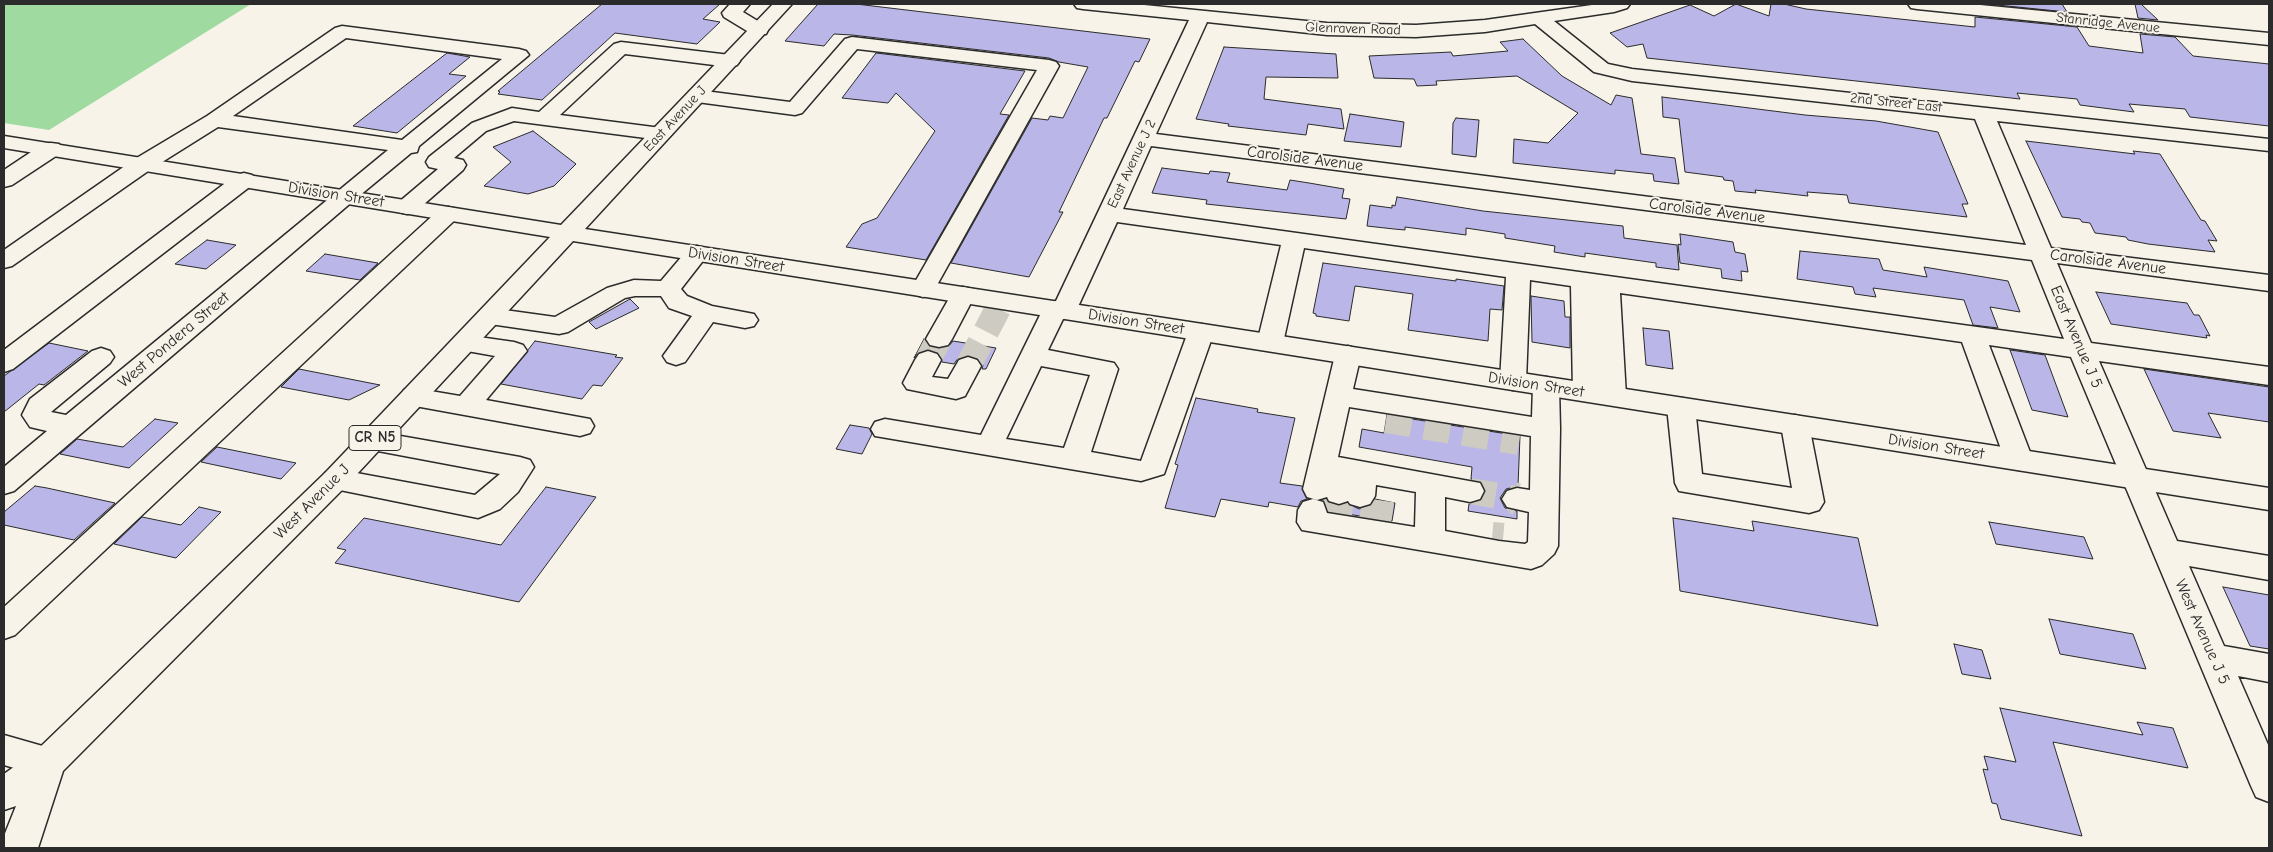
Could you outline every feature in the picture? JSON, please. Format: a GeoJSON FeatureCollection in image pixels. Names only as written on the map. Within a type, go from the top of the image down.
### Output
{"type":"FeatureCollection","features":[{"type":"Feature","properties":{"kind":"street"},"geometry":{"type":"LineString","coordinates":[[741,4],[732,13],[759,30]]}},
{"type":"Feature","properties":{"kind":"street","name":"East Avenue J"},"geometry":{"type":"LineString","coordinates":[[567,233],[783,4]]}},
{"type":"Feature","properties":{"kind":"street","name":"Glenraven Road"},"geometry":{"type":"LineString","coordinates":[[1083,4],[1326,29],[1416,31],[1540,18],[1621,4]]}},
{"type":"Feature","properties":{"kind":"street","name":"Stanridge Avenue"},"geometry":{"type":"LineString","coordinates":[[1917,4],[2269,39]]}},
{"type":"Feature","properties":{"kind":"street","name":"East Avenue J 2"},"geometry":{"type":"LineString","coordinates":[[989,446],[1032,356],[1060,310],[1109,214],[1200,17]]}},
{"type":"Feature","properties":{"kind":"street","name":"2nd Street East"},"geometry":{"type":"LineString","coordinates":[[1540,18],[1601,68],[1632,75],[1983,112],[2269,145]]}},
{"type":"Feature","properties":{"kind":"street","name":"West Pondera Street"},"geometry":{"type":"LineString","coordinates":[[4,483],[345,196],[519,55],[342,32],[214,120]]}},
{"type":"Feature","properties":{"kind":"street"},"geometry":{"type":"LineString","coordinates":[[697,96],[795,110],[852,43],[1049,66],[924,289]]}},
{"type":"Feature","properties":{"kind":"street"},"geometry":{"type":"LineString","coordinates":[[544,119],[621,48],[730,61]]}},
{"type":"Feature","properties":{"kind":"street","name":"East Avenue J 5"},"geometry":{"type":"LineString","coordinates":[[1983,112],[2040,254],[2135,478]]}},
{"type":"Feature","properties":{"kind":"street"},"geometry":{"type":"LineString","coordinates":[[407,207],[455,165],[436,162],[479,127],[512,114],[661,134]]}},
{"type":"Feature","properties":{"kind":"street"},"geometry":{"type":"LineString","coordinates":[[4,261],[142,164],[214,120],[409,146]]}},
{"type":"Feature","properties":{"kind":"street","name":"Carolside Avenue"},"geometry":{"type":"LineString","coordinates":[[1144,139],[2269,284]]}},
{"type":"Feature","properties":{"kind":"street","name":"Division Street"},"geometry":{"type":"LineString","coordinates":[[4,142],[696,254],[2269,499]]}},
{"type":"Feature","properties":{"kind":"street"},"geometry":{"type":"LineString","coordinates":[[4,180],[51,149]]}},
{"type":"Feature","properties":{"kind":"street"},"geometry":{"type":"LineString","coordinates":[[4,362],[244,180]]}},
{"type":"Feature","properties":{"kind":"street"},"geometry":{"type":"LineString","coordinates":[[4,626],[448,214]]}},
{"type":"Feature","properties":{"kind":"street"},"geometry":{"type":"LineString","coordinates":[[1109,214],[2269,376]]}},
{"type":"Feature","properties":{"kind":"street","name":"West Avenue J"},"geometry":{"type":"LineString","coordinates":[[4,794],[48,762],[335,480],[567,233]]}},
{"type":"Feature","properties":{"kind":"street"},"geometry":{"type":"LineString","coordinates":[[1270,343],[1294,240]]}},
{"type":"Feature","properties":{"kind":"street"},"geometry":{"type":"LineString","coordinates":[[668,289],[696,254]]}},
{"type":"Feature","properties":{"kind":"street"},"geometry":{"type":"LineString","coordinates":[[1513,381],[1518,271]]}},
{"type":"Feature","properties":{"kind":"street"},"geometry":{"type":"LineString","coordinates":[[1586,392],[1595,281]]}},
{"type":"Feature","properties":{"kind":"street"},"geometry":{"type":"LineString","coordinates":[[1595,281],[1613,396]]}},
{"type":"Feature","properties":{"kind":"street"},"geometry":{"type":"LineString","coordinates":[[490,316],[558,326],[616,293],[634,288],[668,289]]}},
{"type":"Feature","properties":{"kind":"street"},"geometry":{"type":"LineString","coordinates":[[668,289],[678,302],[707,313],[745,320]]}},
{"type":"Feature","properties":{"kind":"street"},"geometry":{"type":"LineString","coordinates":[[963,295],[916,383],[956,390],[968,366]]}},
{"type":"Feature","properties":{"kind":"street"},"geometry":{"type":"LineString","coordinates":[[676,356],[707,313]]}},
{"type":"Feature","properties":{"kind":"street"},"geometry":{"type":"LineString","coordinates":[[885,429],[1142,471],[1154,467],[1201,332]]}},
{"type":"Feature","properties":{"kind":"street"},"geometry":{"type":"LineString","coordinates":[[1972,334],[2019,460]]}},
{"type":"Feature","properties":{"kind":"street"},"geometry":{"type":"LineString","coordinates":[[465,342],[514,351],[466,406]]}},
{"type":"Feature","properties":{"kind":"street"},"geometry":{"type":"LineString","coordinates":[[1348,355],[1336,405],[1348,502]]}},
{"type":"Feature","properties":{"kind":"street"},"geometry":{"type":"LineString","coordinates":[[1032,356],[1105,369],[1074,460]]}},
{"type":"Feature","properties":{"kind":"street"},"geometry":{"type":"LineString","coordinates":[[71,426],[40,420],[36,415],[40,406],[101,357]]}},
{"type":"Feature","properties":{"kind":"street"},"geometry":{"type":"LineString","coordinates":[[1348,502],[1430,541],[1460,545],[1543,546],[1531,501],[1537,439],[1546,386]]}},
{"type":"Feature","properties":{"kind":"street"},"geometry":{"type":"LineString","coordinates":[[413,397],[580,426]]}},
{"type":"Feature","properties":{"kind":"street"},"geometry":{"type":"LineString","coordinates":[[1336,405],[1386,420]]}},
{"type":"Feature","properties":{"kind":"street"},"geometry":{"type":"LineString","coordinates":[[1336,405],[1537,439]]}},
{"type":"Feature","properties":{"kind":"street"},"geometry":{"type":"LineString","coordinates":[[1681,407],[1689,483],[1809,502],[1795,425]]}},
{"type":"Feature","properties":{"kind":"street"},"geometry":{"type":"LineString","coordinates":[[335,480],[478,507],[490,501],[508,484],[520,467],[372,441]]}},
{"type":"Feature","properties":{"kind":"street","name":"West Avenue J 5"},"geometry":{"type":"LineString","coordinates":[[2135,478],[2269,786]]}},
{"type":"Feature","properties":{"kind":"street"},"geometry":{"type":"LineString","coordinates":[[1348,502],[1430,484],[1470,492]]}},
{"type":"Feature","properties":{"kind":"street"},"geometry":{"type":"LineString","coordinates":[[1430,484],[1430,541]]}},
{"type":"Feature","properties":{"kind":"street"},"geometry":{"type":"LineString","coordinates":[[2167,552],[2269,568]]}},
{"type":"Feature","properties":{"kind":"street"},"geometry":{"type":"LineString","coordinates":[[2213,658],[2269,668]]}},
{"type":"Feature","properties":{"kind":"street"},"geometry":{"type":"LineString","coordinates":[[4,750],[48,762]]}},
{"type":"Feature","properties":{"kind":"street","name":"West Avenue J"},"geometry":{"type":"LineString","coordinates":[[17,848],[22,842],[48,762]]}},
{"type":"Feature","properties":{"kind":"green space"},"geometry":{"type":"Polygon","coordinates":[[[4,4],[251,4],[49,130],[4,123],[4,4]]]}},
{"type":"Feature","properties":{"kind":"building"},"geometry":{"type":"Polygon","coordinates":[[[602,4],[720,4],[703,19],[720,22],[697,44],[615,33],[542,100],[498,94],[500,92],[498,91],[602,4]]]}},
{"type":"Feature","properties":{"kind":"building"},"geometry":{"type":"Polygon","coordinates":[[[818,4],[856,4],[1150,39],[1139,62],[1135,61],[1107,118],[1104,118],[1059,212],[1063,212],[1029,277],[951,263],[1032,118],[1048,120],[1050,116],[1063,118],[1088,67],[1059,62],[1049,58],[852,35],[834,34],[824,46],[785,41],[818,4]]]}},
{"type":"Feature","properties":{"kind":"building"},"geometry":{"type":"Polygon","coordinates":[[[1736,4],[1769,16],[1771,4],[1784,4],[1806,9],[1975,27],[1975,17],[2077,27],[2089,46],[2143,53],[2140,34],[2175,37],[2193,56],[2269,64],[2269,126],[2190,117],[2185,109],[2129,104],[2134,112],[2080,105],[2077,99],[2017,93],[2020,99],[1647,58],[1643,44],[1627,47],[1610,33],[1690,5],[1714,16],[1736,4]]]}},
{"type":"Feature","properties":{"kind":"building"},"geometry":{"type":"Polygon","coordinates":[[[1987,4],[2062,4],[2067,12],[1987,4]]]}},
{"type":"Feature","properties":{"kind":"building"},"geometry":{"type":"Polygon","coordinates":[[[2135,4],[2141,4],[2158,20],[2138,18],[2135,4]]]}},
{"type":"Feature","properties":{"kind":"building"},"geometry":{"type":"Polygon","coordinates":[[[1523,39],[1562,76],[1611,105],[1616,95],[1632,98],[1641,154],[1675,158],[1679,184],[1654,181],[1653,174],[1615,170],[1615,174],[1513,163],[1514,139],[1548,143],[1578,113],[1517,76],[1436,81],[1437,85],[1417,86],[1414,79],[1374,78],[1369,56],[1451,52],[1453,56],[1508,51],[1500,42],[1523,39]]]}},
{"type":"Feature","properties":{"kind":"building"},"geometry":{"type":"Polygon","coordinates":[[[1224,47],[1336,54],[1338,78],[1266,77],[1264,99],[1341,109],[1344,129],[1308,124],[1306,135],[1228,126],[1229,124],[1196,119],[1224,47]]]}},
{"type":"Feature","properties":{"kind":"building"},"geometry":{"type":"Polygon","coordinates":[[[447,53],[470,57],[449,74],[466,76],[397,133],[353,126],[447,53]]]}},
{"type":"Feature","properties":{"kind":"building"},"geometry":{"type":"Polygon","coordinates":[[[876,53],[1025,71],[1000,114],[1009,115],[926,260],[846,247],[862,224],[877,218],[935,131],[896,93],[888,103],[842,98],[876,53]]]}},
{"type":"Feature","properties":{"kind":"building"},"geometry":{"type":"Polygon","coordinates":[[[1662,97],[1805,115],[1876,121],[1938,132],[1968,204],[1962,204],[1967,217],[1849,203],[1847,195],[1807,192],[1808,196],[1755,190],[1756,193],[1735,191],[1733,181],[1724,180],[1723,177],[1685,172],[1679,119],[1663,117],[1662,97]]]}},
{"type":"Feature","properties":{"kind":"building"},"geometry":{"type":"Polygon","coordinates":[[[1350,114],[1404,122],[1401,147],[1344,141],[1350,114]]]}},
{"type":"Feature","properties":{"kind":"building"},"geometry":{"type":"Polygon","coordinates":[[[1456,118],[1479,120],[1476,157],[1452,154],[1453,123],[1456,118]]]}},
{"type":"Feature","properties":{"kind":"building"},"geometry":{"type":"Polygon","coordinates":[[[533,131],[576,164],[554,186],[528,194],[484,186],[511,162],[493,147],[533,131]]]}},
{"type":"Feature","properties":{"kind":"building"},"geometry":{"type":"Polygon","coordinates":[[[2026,141],[2135,154],[2133,151],[2160,154],[2201,220],[2205,221],[2217,241],[2208,240],[2215,252],[2148,244],[2128,240],[2126,237],[2095,233],[2090,223],[2082,222],[2080,219],[2062,217],[2026,141]]]}},
{"type":"Feature","properties":{"kind":"building"},"geometry":{"type":"Polygon","coordinates":[[[1162,168],[1209,174],[1210,171],[1230,173],[1227,182],[1287,190],[1290,180],[1344,189],[1342,198],[1350,199],[1346,219],[1206,204],[1207,200],[1152,193],[1162,168]]]}},
{"type":"Feature","properties":{"kind":"building"},"geometry":{"type":"Polygon","coordinates":[[[1397,197],[1483,211],[1623,226],[1624,238],[1677,245],[1679,270],[1656,267],[1656,263],[1585,253],[1585,257],[1554,252],[1555,246],[1505,238],[1505,234],[1466,228],[1466,235],[1405,227],[1405,230],[1367,226],[1370,205],[1392,208],[1392,205],[1395,206],[1397,197]]]}},
{"type":"Feature","properties":{"kind":"building"},"geometry":{"type":"Polygon","coordinates":[[[1680,234],[1733,242],[1735,252],[1745,254],[1748,272],[1741,271],[1742,281],[1722,278],[1721,269],[1680,263],[1678,244],[1681,245],[1680,234]]]}},
{"type":"Feature","properties":{"kind":"building"},"geometry":{"type":"Polygon","coordinates":[[[207,240],[236,245],[206,269],[175,264],[207,240]]]}},
{"type":"Feature","properties":{"kind":"building"},"geometry":{"type":"Polygon","coordinates":[[[1800,251],[1879,259],[1883,270],[1927,277],[1924,267],[2008,281],[2020,312],[1990,307],[1998,328],[1973,325],[1964,300],[1873,288],[1876,297],[1855,294],[1853,287],[1797,279],[1800,251]]]}},
{"type":"Feature","properties":{"kind":"building"},"geometry":{"type":"Polygon","coordinates":[[[325,254],[378,263],[360,280],[306,271],[325,254]]]}},
{"type":"Feature","properties":{"kind":"building"},"geometry":{"type":"Polygon","coordinates":[[[1323,263],[1504,286],[1502,310],[1490,309],[1488,341],[1408,330],[1413,294],[1355,286],[1349,321],[1316,316],[1313,313],[1323,263]]]}},
{"type":"Feature","properties":{"kind":"building"},"geometry":{"type":"Polygon","coordinates":[[[2096,292],[2187,303],[2194,315],[2199,315],[2210,336],[2206,335],[2207,338],[2111,324],[2096,292]]]}},
{"type":"Feature","properties":{"kind":"building"},"geometry":{"type":"Polygon","coordinates":[[[1531,296],[1564,301],[1565,317],[1570,317],[1570,348],[1532,342],[1531,296]]]}},
{"type":"Feature","properties":{"kind":"building"},"geometry":{"type":"Polygon","coordinates":[[[630,299],[639,308],[596,329],[589,322],[630,299]]]}},
{"type":"Feature","properties":{"kind":"building"},"geometry":{"type":"Polygon","coordinates":[[[1643,328],[1669,331],[1673,369],[1646,365],[1643,328]]]}},
{"type":"Feature","properties":{"kind":"building"},"geometry":{"type":"Polygon","coordinates":[[[924,339],[930,347],[939,349],[948,347],[953,341],[996,348],[986,369],[982,369],[983,365],[979,359],[969,355],[958,358],[954,364],[942,362],[939,353],[929,349],[918,352],[914,358],[924,339]]]}},
{"type":"Feature","properties":{"kind":"building"},"geometry":{"type":"Polygon","coordinates":[[[535,341],[617,355],[615,357],[623,358],[602,386],[593,385],[582,399],[501,384],[535,341]]]}},
{"type":"Feature","properties":{"kind":"building"},"geometry":{"type":"Polygon","coordinates":[[[49,343],[88,351],[44,385],[39,384],[4,412],[4,376],[49,343]]]}},
{"type":"Feature","properties":{"kind":"building"},"geometry":{"type":"Polygon","coordinates":[[[2010,350],[2045,355],[2068,417],[2032,410],[2010,350]]]}},
{"type":"Feature","properties":{"kind":"building"},"geometry":{"type":"Polygon","coordinates":[[[299,369],[380,385],[349,400],[281,387],[299,369]]]}},
{"type":"Feature","properties":{"kind":"building"},"geometry":{"type":"Polygon","coordinates":[[[2144,369],[2269,387],[2269,422],[2208,413],[2221,438],[2173,431],[2144,369]]]}},
{"type":"Feature","properties":{"kind":"building"},"geometry":{"type":"Polygon","coordinates":[[[1196,398],[1258,409],[1257,412],[1295,418],[1280,483],[1302,486],[1307,499],[1301,501],[1298,507],[1269,502],[1268,507],[1221,499],[1215,517],[1165,508],[1178,465],[1175,464],[1196,398]]]}},
{"type":"Feature","properties":{"kind":"building"},"geometry":{"type":"Polygon","coordinates":[[[1387,415],[1520,436],[1518,486],[1506,489],[1500,498],[1505,508],[1517,511],[1517,519],[1468,511],[1469,504],[1481,501],[1486,492],[1482,482],[1471,479],[1472,467],[1359,447],[1362,429],[1384,433],[1387,415]]]}},
{"type":"Feature","properties":{"kind":"building"},"geometry":{"type":"Polygon","coordinates":[[[155,419],[178,423],[129,468],[60,454],[77,439],[123,447],[155,419]]]}},
{"type":"Feature","properties":{"kind":"building"},"geometry":{"type":"Polygon","coordinates":[[[850,425],[869,428],[872,434],[862,454],[836,449],[850,425]]]}},
{"type":"Feature","properties":{"kind":"building"},"geometry":{"type":"Polygon","coordinates":[[[217,447],[296,463],[281,479],[201,462],[217,447]]]}},
{"type":"Feature","properties":{"kind":"building"},"geometry":{"type":"Polygon","coordinates":[[[35,486],[115,503],[74,540],[4,525],[4,512],[35,486]]]}},
{"type":"Feature","properties":{"kind":"building"},"geometry":{"type":"Polygon","coordinates":[[[546,487],[596,497],[519,602],[335,563],[346,550],[337,548],[364,518],[501,545],[546,487]]]}},
{"type":"Feature","properties":{"kind":"building"},"geometry":{"type":"Polygon","coordinates":[[[1326,499],[1328,503],[1338,506],[1347,503],[1359,509],[1371,506],[1375,499],[1395,503],[1392,521],[1328,511],[1323,500],[1326,499]]]}},
{"type":"Feature","properties":{"kind":"building"},"geometry":{"type":"Polygon","coordinates":[[[199,507],[221,512],[176,558],[114,544],[142,517],[181,525],[199,507]]]}},
{"type":"Feature","properties":{"kind":"building"},"geometry":{"type":"Polygon","coordinates":[[[1673,518],[1754,531],[1752,521],[1858,538],[1878,626],[1680,591],[1673,518]]]}},
{"type":"Feature","properties":{"kind":"building"},"geometry":{"type":"Polygon","coordinates":[[[1989,522],[2084,537],[2093,559],[1996,544],[1989,522]]]}},
{"type":"Feature","properties":{"kind":"building"},"geometry":{"type":"Polygon","coordinates":[[[2223,587],[2269,595],[2269,649],[2250,646],[2223,587]]]}},
{"type":"Feature","properties":{"kind":"building"},"geometry":{"type":"Polygon","coordinates":[[[2049,619],[2133,634],[2146,669],[2060,654],[2049,619]]]}},
{"type":"Feature","properties":{"kind":"building"},"geometry":{"type":"Polygon","coordinates":[[[1954,644],[1982,650],[1991,679],[1962,674],[1954,644]]]}},
{"type":"Feature","properties":{"kind":"building"},"geometry":{"type":"Polygon","coordinates":[[[2000,708],[2143,735],[2137,722],[2173,728],[2188,768],[2053,742],[2082,836],[2001,819],[1997,804],[1992,803],[1983,769],[1988,770],[1984,756],[2016,762],[2000,708]]]}},
{"type":"Feature","properties":{"kind":"tunnel"},"geometry":{"type":"LineString","coordinates":[[968,366],[1002,301]]}},
{"type":"Feature","properties":{"kind":"tunnel"},"geometry":{"type":"LineString","coordinates":[[928,360],[939,339]]}},
{"type":"Feature","properties":{"kind":"tunnel"},"geometry":{"type":"LineString","coordinates":[[1386,420],[1519,442]]}},
{"type":"Feature","properties":{"kind":"tunnel"},"geometry":{"type":"LineString","coordinates":[[1470,491],[1517,499],[1513,498]]}},
{"type":"Feature","properties":{"kind":"tunnel"},"geometry":{"type":"LineString","coordinates":[[1338,500],[1339,493]]}},
{"type":"Feature","properties":{"kind":"tunnel"},"geometry":{"type":"LineString","coordinates":[[1336,514],[1338,498]]}},
{"type":"Feature","properties":{"kind":"tunnel"},"geometry":{"type":"LineString","coordinates":[[1375,521],[1378,500]]}},
{"type":"Feature","properties":{"kind":"tunnel"},"geometry":{"type":"LineString","coordinates":[[1492,538],[1503,539]]}}]}
